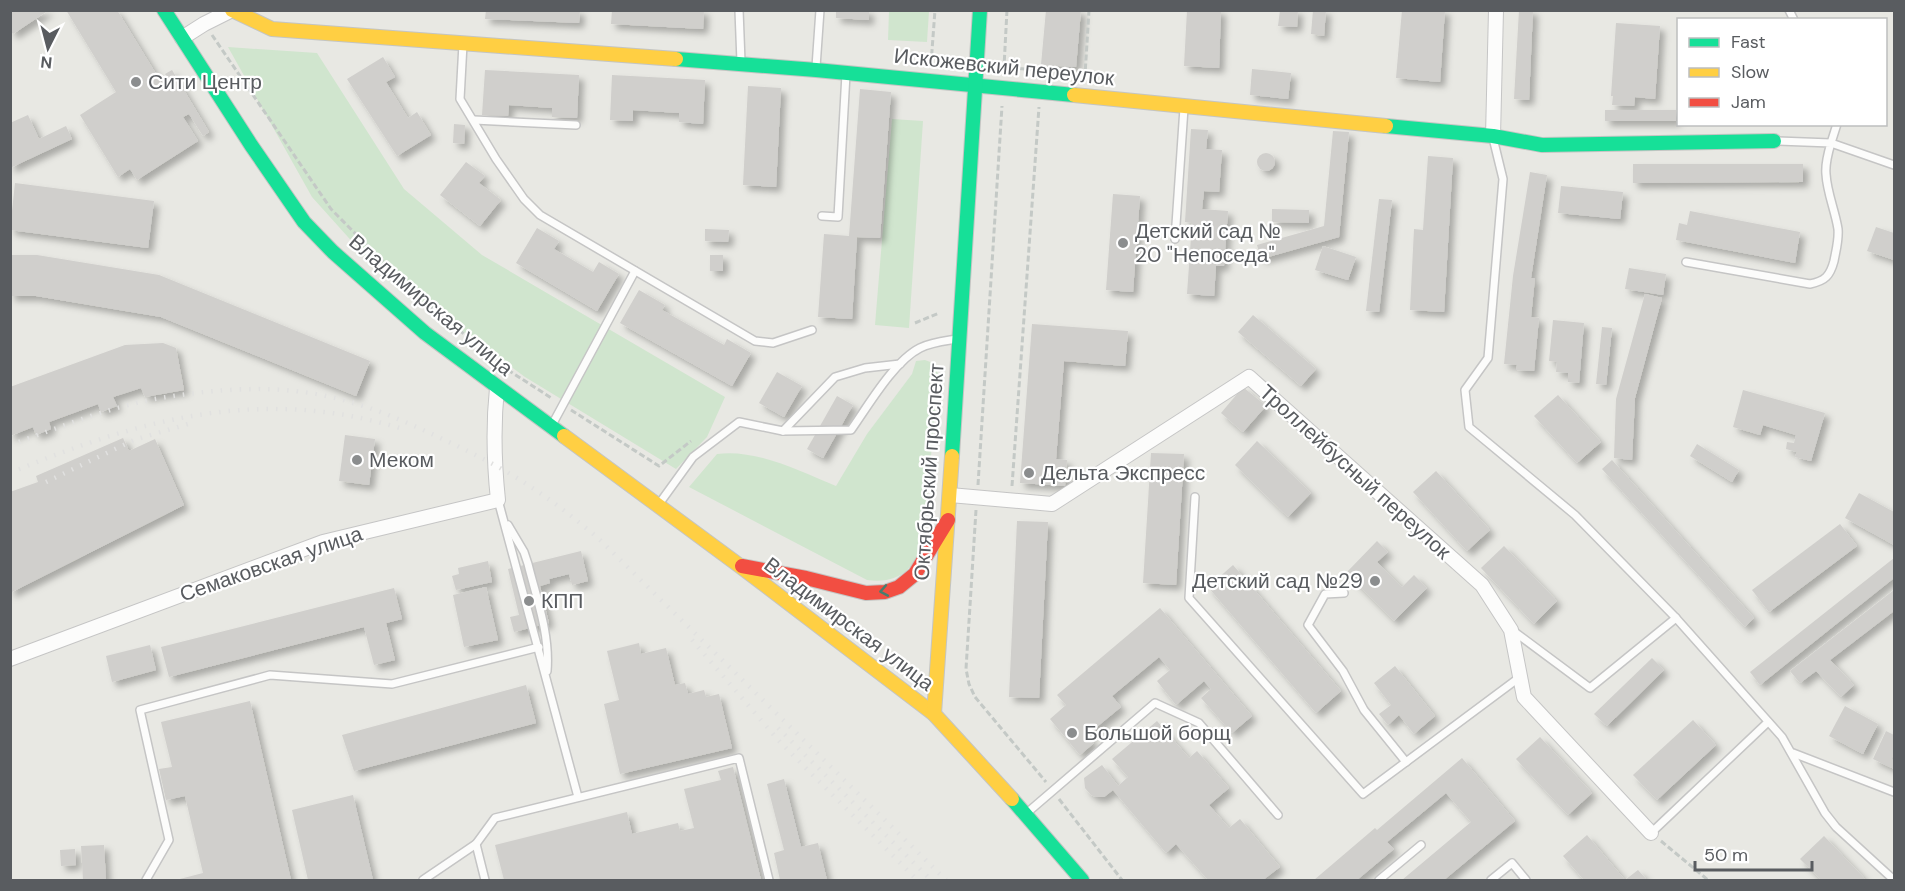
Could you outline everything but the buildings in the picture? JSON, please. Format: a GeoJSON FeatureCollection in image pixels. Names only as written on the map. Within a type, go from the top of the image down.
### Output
{"type":"FeatureCollection","features":[{"type":"Feature","properties":{"kind":"main road","name":"Владимирская улица"},"geometry":{"type":"LineString","coordinates":[[164,10],[250,145],[304,222],[333,252],[425,333],[740,566],[934,714]]}},
{"type":"Feature","properties":{"kind":"main road","name":"Искожевский переулок"},"geometry":{"type":"LineString","coordinates":[[232,10],[272,29],[976,84],[1493,136],[1542,145],[1774,141]]}},
{"type":"Feature","properties":{"kind":"main road","name":"Октябрьский проспект"},"geometry":{"type":"LineString","coordinates":[[934,714],[980,10]]}},
{"type":"Feature","properties":{"kind":"main road","name":"Владимирская улица"},"geometry":{"type":"LineString","coordinates":[[740,566],[806,578],[866,593],[885,592],[899,587],[915,573],[948,520]]}},
{"type":"Feature","properties":{"kind":"main road"},"geometry":{"type":"LineString","coordinates":[[934,714],[1082,880]]}},
{"type":"Feature","properties":{"kind":"street","name":"Искожевский переулок"},"geometry":{"type":"LineString","coordinates":[[182,38],[232,10]]}},
{"type":"Feature","properties":{"kind":"street"},"geometry":{"type":"LineString","coordinates":[[1493,136],[1497,10]]}},
{"type":"Feature","properties":{"kind":"street","name":"Троллейбусный переулок"},"geometry":{"type":"LineString","coordinates":[[950,495],[1053,504],[1249,377],[1482,585],[1511,630],[1524,697],[1651,833]]}},
{"type":"Feature","properties":{"kind":"street"},"geometry":{"type":"LineString","coordinates":[[497,388],[493,427],[498,500]]}},
{"type":"Feature","properties":{"kind":"street","name":"Семаковская улица"},"geometry":{"type":"LineString","coordinates":[[10,659],[323,542],[498,500]]}},
{"type":"Feature","properties":{"kind":"lane"},"geometry":{"type":"LineString","coordinates":[[739,10],[741,64]]}},
{"type":"Feature","properties":{"kind":"lane"},"geometry":{"type":"LineString","coordinates":[[816,70],[820,10]]}},
{"type":"Feature","properties":{"kind":"lane"},"geometry":{"type":"LineString","coordinates":[[463,45],[460,99],[496,159],[524,199],[540,215],[755,341],[772,343],[812,330]]}},
{"type":"Feature","properties":{"kind":"lane"},"geometry":{"type":"LineString","coordinates":[[822,216],[838,217],[846,73]]}},
{"type":"Feature","properties":{"kind":"lane"},"geometry":{"type":"LineString","coordinates":[[1175,238],[1185,105]]}},
{"type":"Feature","properties":{"kind":"lane"},"geometry":{"type":"LineString","coordinates":[[474,120],[576,125]]}},
{"type":"Feature","properties":{"kind":"lane"},"geometry":{"type":"LineString","coordinates":[[1686,262],[1810,284],[1828,277],[1836,254],[1838,236],[1826,174],[1827,155],[1836,126]]}},
{"type":"Feature","properties":{"kind":"lane"},"geometry":{"type":"LineString","coordinates":[[1493,136],[1503,179],[1488,358],[1465,390],[1469,427],[1575,515],[1676,618],[1782,737],[1825,813],[1847,837],[1894,880]]}},
{"type":"Feature","properties":{"kind":"lane"},"geometry":{"type":"LineString","coordinates":[[1774,141],[1831,143],[1894,165]]}},
{"type":"Feature","properties":{"kind":"lane"},"geometry":{"type":"LineString","coordinates":[[550,427],[635,271]]}},
{"type":"Feature","properties":{"kind":"lane"},"geometry":{"type":"LineString","coordinates":[[657,506],[693,457],[740,422],[783,431],[850,430],[900,364],[919,348],[935,342],[959,338]]}},
{"type":"Feature","properties":{"kind":"lane"},"geometry":{"type":"LineString","coordinates":[[783,431],[835,377],[865,368],[900,364]]}},
{"type":"Feature","properties":{"kind":"lane"},"geometry":{"type":"LineString","coordinates":[[1195,497],[1189,598],[1363,794],[1520,677]]}},
{"type":"Feature","properties":{"kind":"lane"},"geometry":{"type":"LineString","coordinates":[[498,500],[578,797]]}},
{"type":"Feature","properties":{"kind":"lane"},"geometry":{"type":"LineString","coordinates":[[503,518],[524,552],[531,574],[547,635],[549,651],[547,677]]}},
{"type":"Feature","properties":{"kind":"lane"},"geometry":{"type":"LineString","coordinates":[[1344,593],[1325,594],[1308,625],[1343,671],[1364,710],[1406,762]]}},
{"type":"Feature","properties":{"kind":"lane"},"geometry":{"type":"LineString","coordinates":[[1511,630],[1590,688],[1676,618]]}},
{"type":"Feature","properties":{"kind":"lane"},"geometry":{"type":"LineString","coordinates":[[146,880],[169,840],[140,710],[270,675],[392,684],[539,647]]}},
{"type":"Feature","properties":{"kind":"lane"},"geometry":{"type":"LineString","coordinates":[[1025,814],[1155,703],[1199,723],[1278,815]]}},
{"type":"Feature","properties":{"kind":"lane"},"geometry":{"type":"LineString","coordinates":[[1651,833],[1768,722]]}},
{"type":"Feature","properties":{"kind":"lane"},"geometry":{"type":"LineString","coordinates":[[1792,753],[1894,792]]}},
{"type":"Feature","properties":{"kind":"lane"},"geometry":{"type":"LineString","coordinates":[[423,880],[476,844],[495,818],[740,758],[769,880]]}},
{"type":"Feature","properties":{"kind":"lane"},"geometry":{"type":"LineString","coordinates":[[476,844],[485,880]]}},
{"type":"Feature","properties":{"kind":"lane"},"geometry":{"type":"LineString","coordinates":[[1379,880],[1421,844]]}},
{"type":"Feature","properties":{"kind":"lane"},"geometry":{"type":"LineString","coordinates":[[1491,880],[1512,863],[1526,880]]}},
{"type":"Feature","properties":{"kind":"path"},"geometry":{"type":"LineString","coordinates":[[931,64],[935,10]]}},
{"type":"Feature","properties":{"kind":"path"},"geometry":{"type":"LineString","coordinates":[[1007,10],[1004,67],[1085,75],[1089,10]]}},
{"type":"Feature","properties":{"kind":"path"},"geometry":{"type":"LineString","coordinates":[[204,24],[331,209],[417,296],[511,372],[659,466],[692,441]]}},
{"type":"Feature","properties":{"kind":"path"},"geometry":{"type":"LineString","coordinates":[[1011,500],[1041,91]]}},
{"type":"Feature","properties":{"kind":"path"},"geometry":{"type":"LineString","coordinates":[[915,323],[939,313]]}},
{"type":"Feature","properties":{"kind":"path"},"geometry":{"type":"LineString","coordinates":[[1651,833],[1708,880]]}},
{"type":"Feature","properties":{"kind":"green space"},"geometry":{"type":"Polygon","coordinates":[[[889,11],[929,11],[927,42],[888,40],[889,11]]]}},
{"type":"Feature","properties":{"kind":"green space"},"geometry":{"type":"Polygon","coordinates":[[[228,47],[317,53],[404,189],[482,255],[725,397],[707,437],[676,469],[525,377],[374,266],[312,197],[228,47]]]}},
{"type":"Feature","properties":{"kind":"green space"},"geometry":{"type":"Polygon","coordinates":[[[892,119],[923,121],[909,328],[875,325],[892,119]]]}},
{"type":"Feature","properties":{"kind":"green space"},"geometry":{"type":"Polygon","coordinates":[[[925,360],[933,363],[938,374],[924,538],[911,566],[897,577],[879,581],[867,580],[689,487],[717,454],[732,453],[778,463],[836,486],[867,434],[912,374],[916,361],[925,360]]]}},
{"type":"Feature","properties":{"kind":"railway"},"geometry":{"type":"LineString","coordinates":[[10,445],[127,405],[184,395],[235,390],[269,389],[320,395],[371,409],[420,429],[517,478],[559,506],[598,538],[946,880]]}},
{"type":"Feature","properties":{"kind":"railway"},"geometry":{"type":"LineString","coordinates":[[10,473],[108,437],[156,423],[205,414],[254,409],[303,410],[354,417],[406,430]]}},
{"type":"Feature","properties":{"kind":"railway"},"geometry":{"type":"LineString","coordinates":[[46,482],[134,440],[188,424]]}},
{"type":"Feature","properties":{"kind":"railway"},"geometry":{"type":"LineString","coordinates":[[692,640],[779,741],[917,880]]}},
{"type":"Feature","properties":{"kind":"railway"},"geometry":{"type":"LineString","coordinates":[[778,728],[931,880]]}},
{"type":"Feature","properties":{"kind":"traffic: fast"},"geometry":{"type":"LineString","coordinates":[[164,10],[304,222],[333,252],[425,333],[564,436]]}},
{"type":"Feature","properties":{"kind":"traffic: fast"},"geometry":{"type":"LineString","coordinates":[[952,456],[980,10]]}},
{"type":"Feature","properties":{"kind":"traffic: fast"},"geometry":{"type":"LineString","coordinates":[[676,59],[1074,95]]}},
{"type":"Feature","properties":{"kind":"traffic: fast"},"geometry":{"type":"LineString","coordinates":[[1386,126],[1493,136],[1542,145],[1774,141]]}},
{"type":"Feature","properties":{"kind":"traffic: fast"},"geometry":{"type":"LineString","coordinates":[[1012,799],[1082,880]]}},
{"type":"Feature","properties":{"kind":"traffic: slow"},"geometry":{"type":"LineString","coordinates":[[232,10],[272,29],[676,59]]}},
{"type":"Feature","properties":{"kind":"traffic: slow"},"geometry":{"type":"LineString","coordinates":[[1074,95],[1386,126]]}},
{"type":"Feature","properties":{"kind":"traffic: slow"},"geometry":{"type":"LineString","coordinates":[[564,436],[934,714]]}},
{"type":"Feature","properties":{"kind":"traffic: slow"},"geometry":{"type":"LineString","coordinates":[[952,456],[934,714],[1012,799]]}},
{"type":"Feature","properties":{"kind":"traffic: jam"},"geometry":{"type":"LineString","coordinates":[[742,566],[806,578],[866,593],[885,592],[899,587],[915,574],[948,520]]}},
{"type":"Feature","properties":{"kind":"place","name":"Сити Центр"},"geometry":{"type":"Point","coordinates":[136,82]}},
{"type":"Feature","properties":{"kind":"place","name":"Детский сад № 20 \"Непоседа\""},"geometry":{"type":"Point","coordinates":[1123,243]}},
{"type":"Feature","properties":{"kind":"place","name":"Меком"},"geometry":{"type":"Point","coordinates":[357,460]}},
{"type":"Feature","properties":{"kind":"place","name":"Дельта Экспресс"},"geometry":{"type":"Point","coordinates":[1029,473]}},
{"type":"Feature","properties":{"kind":"place","name":"Детский сад №29"},"geometry":{"type":"Point","coordinates":[1375,581]}},
{"type":"Feature","properties":{"kind":"place","name":"КПП"},"geometry":{"type":"Point","coordinates":[529,601]}},
{"type":"Feature","properties":{"kind":"place","name":"Большой борщ"},"geometry":{"type":"Point","coordinates":[1072,733]}}]}
